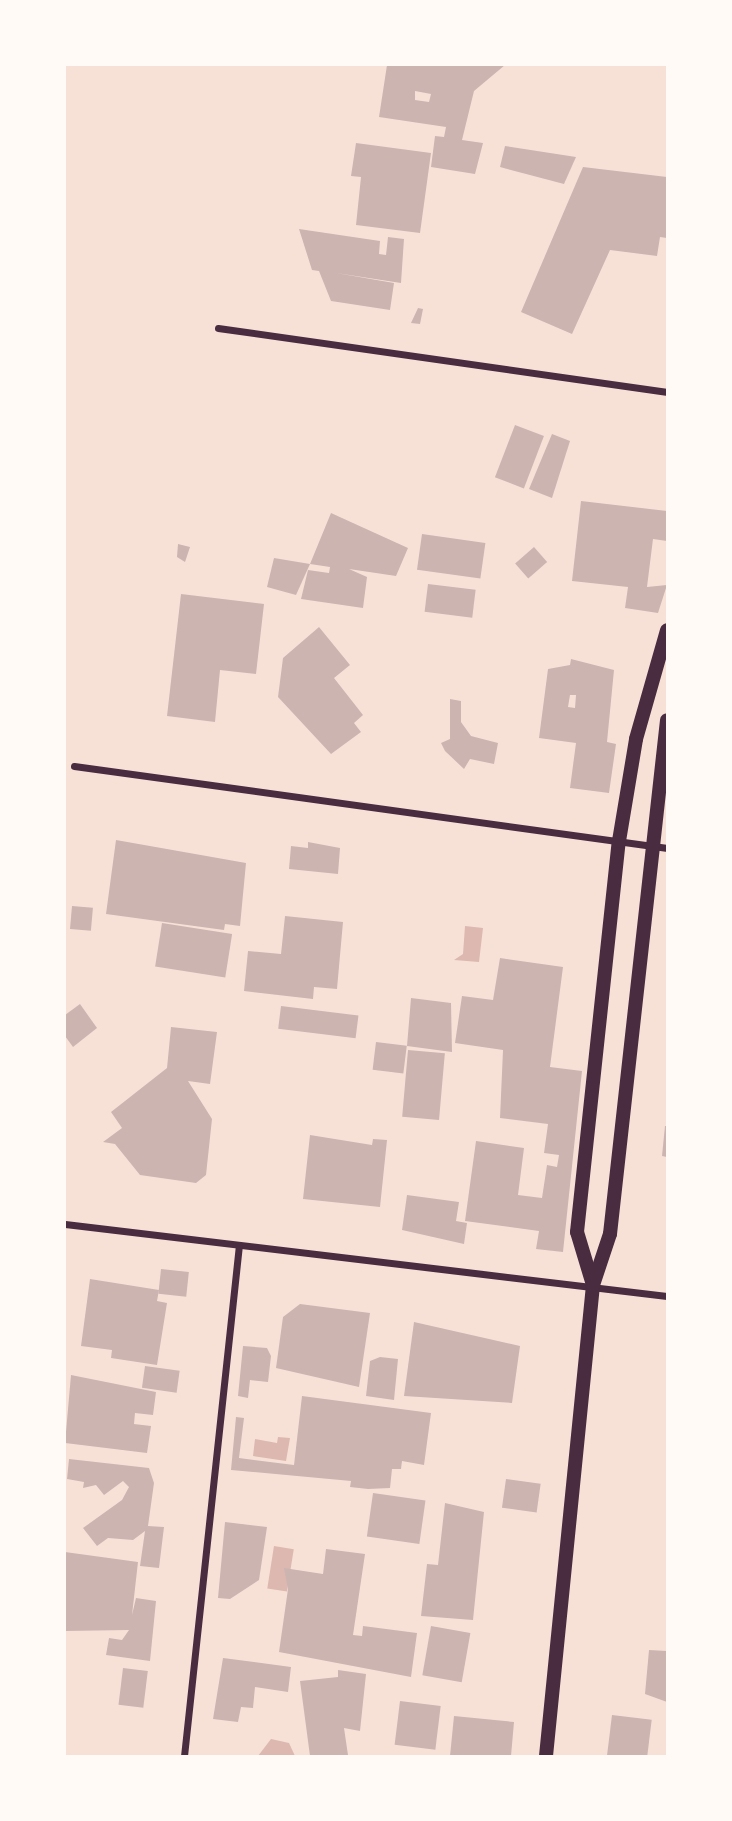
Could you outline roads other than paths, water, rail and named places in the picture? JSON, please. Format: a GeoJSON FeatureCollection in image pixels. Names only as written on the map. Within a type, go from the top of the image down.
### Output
{"type":"FeatureCollection","features":[{"type":"Feature","properties":{"kind":"main road"},"geometry":{"type":"LineString","coordinates":[[593,1285],[577,1232],[619,841],[636,739],[667,630]]}},
{"type":"Feature","properties":{"kind":"main road"},"geometry":{"type":"LineString","coordinates":[[546,1756],[593,1285],[610,1234],[649,847],[667,720]]}},
{"type":"Feature","properties":{"kind":"street"},"geometry":{"type":"LineString","coordinates":[[218,328],[667,393]]}},
{"type":"Feature","properties":{"kind":"street"},"geometry":{"type":"LineString","coordinates":[[74,766],[667,848]]}},
{"type":"Feature","properties":{"kind":"street"},"geometry":{"type":"LineString","coordinates":[[65,1223],[667,1296]]}},
{"type":"Feature","properties":{"kind":"street"},"geometry":{"type":"LineString","coordinates":[[184,1756],[239,1245]]}}]}
